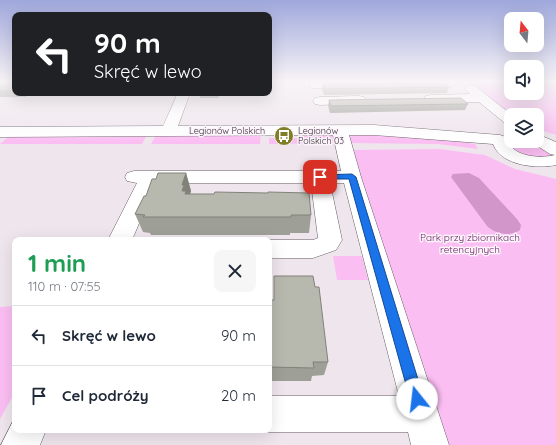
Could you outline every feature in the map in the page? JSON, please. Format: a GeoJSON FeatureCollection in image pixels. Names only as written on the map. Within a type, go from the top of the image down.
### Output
{"type":"FeatureCollection","features":[{"type":"Feature","properties":{"kind":"street"},"geometry":{"type":"LineString","coordinates":[[169,131],[181,102]]}},
{"type":"Feature","properties":{"kind":"street"},"geometry":{"type":"LineString","coordinates":[[487,102],[504,116]]}},
{"type":"Feature","properties":{"kind":"street"},"geometry":{"type":"LineString","coordinates":[[272,414],[426,429],[352,177],[340,130]]}},
{"type":"Feature","properties":{"kind":"street","name":"Legionów Polskich"},"geometry":{"type":"LineString","coordinates":[[0,132],[340,130],[415,132],[454,137],[504,140]]}},
{"type":"Feature","properties":{"kind":"street","name":"Legionów Polskich"},"geometry":{"type":"LineString","coordinates":[[512,148],[518,157],[538,162]]}},
{"type":"Feature","properties":{"kind":"street"},"geometry":{"type":"LineString","coordinates":[[538,162],[546,163],[556,160]]}},
{"type":"Feature","properties":{"kind":"street"},"geometry":{"type":"LineString","coordinates":[[538,162],[556,173]]}},
{"type":"Feature","properties":{"kind":"street"},"geometry":{"type":"LineString","coordinates":[[121,237],[142,177],[352,177]]}},
{"type":"Feature","properties":{"kind":"street"},"geometry":{"type":"LineString","coordinates":[[272,249],[313,249],[328,244],[330,240],[320,177]]}},
{"type":"Feature","properties":{"kind":"street"},"geometry":{"type":"LineString","coordinates":[[20,445],[26,433]]}},
{"type":"Feature","properties":{"kind":"green space"},"geometry":{"type":"Polygon","coordinates":[[[495,102],[556,102],[556,135],[544,131],[544,108],[504,109],[495,102]]]}},
{"type":"Feature","properties":{"kind":"green space"},"geometry":{"type":"Polygon","coordinates":[[[261,134],[260,144],[151,144],[156,135],[261,134]]]}},
{"type":"Feature","properties":{"kind":"green space"},"geometry":{"type":"Polygon","coordinates":[[[304,134],[332,134],[339,143],[269,144],[269,138],[304,138],[304,134]]]}},
{"type":"Feature","properties":{"kind":"green space"},"geometry":{"type":"Polygon","coordinates":[[[363,134],[435,138],[475,144],[478,149],[438,144],[347,143],[347,135],[363,134]]]}},
{"type":"Feature","properties":{"kind":"green space"},"geometry":{"type":"Polygon","coordinates":[[[10,135],[147,135],[142,144],[0,144],[10,135]]]}},
{"type":"Feature","properties":{"kind":"green space"},"geometry":{"type":"Polygon","coordinates":[[[512,148],[544,148],[550,152],[550,154],[548,157],[538,158],[517,153],[512,148]]]}},
{"type":"Feature","properties":{"kind":"green space","name":"Park przy zbiornikach retencyjnych"},"geometry":{"type":"Polygon","coordinates":[[[439,149],[485,155],[515,169],[556,179],[556,445],[446,445],[350,150],[439,149]]]}},
{"type":"Feature","properties":{"kind":"green space"},"geometry":{"type":"Polygon","coordinates":[[[333,256],[362,256],[368,280],[337,280],[333,256]]]}},
{"type":"Feature","properties":{"kind":"green space"},"geometry":{"type":"Polygon","coordinates":[[[12,306],[12,397],[0,419],[0,307],[12,306]]]}},
{"type":"Feature","properties":{"kind":"shaded area"},"geometry":{"type":"Polygon","coordinates":[[[469,173],[479,178],[517,219],[521,225],[520,230],[503,234],[490,229],[487,226],[451,177],[453,174],[469,173]]]}},
{"type":"Feature","properties":{"kind":"building"},"geometry":{"type":"Polygon","coordinates":[[[330,102],[465,102],[468,104],[331,106],[330,102]]]}},
{"type":"Feature","properties":{"kind":"building"},"geometry":{"type":"Polygon","coordinates":[[[158,173],[186,173],[182,185],[184,185],[182,191],[186,191],[185,194],[214,194],[215,192],[309,193],[311,215],[291,215],[291,217],[143,217],[145,215],[135,214],[144,196],[146,196],[152,179],[156,179],[158,173]]]}},
{"type":"Feature","properties":{"kind":"building"},"geometry":{"type":"Polygon","coordinates":[[[274,276],[313,276],[315,287],[319,287],[328,362],[313,362],[314,368],[272,367],[272,300],[274,300],[274,276]]]}},
{"type":"Feature","properties":{"kind":"place","name":"Legionów Polskich 03"},"geometry":{"type":"Point","coordinates":[284,136]}},
{"type":"Feature","properties":{"kind":"route"},"geometry":{"type":"LineString","coordinates":[[320,177],[352,177],[417,399]]}}]}
